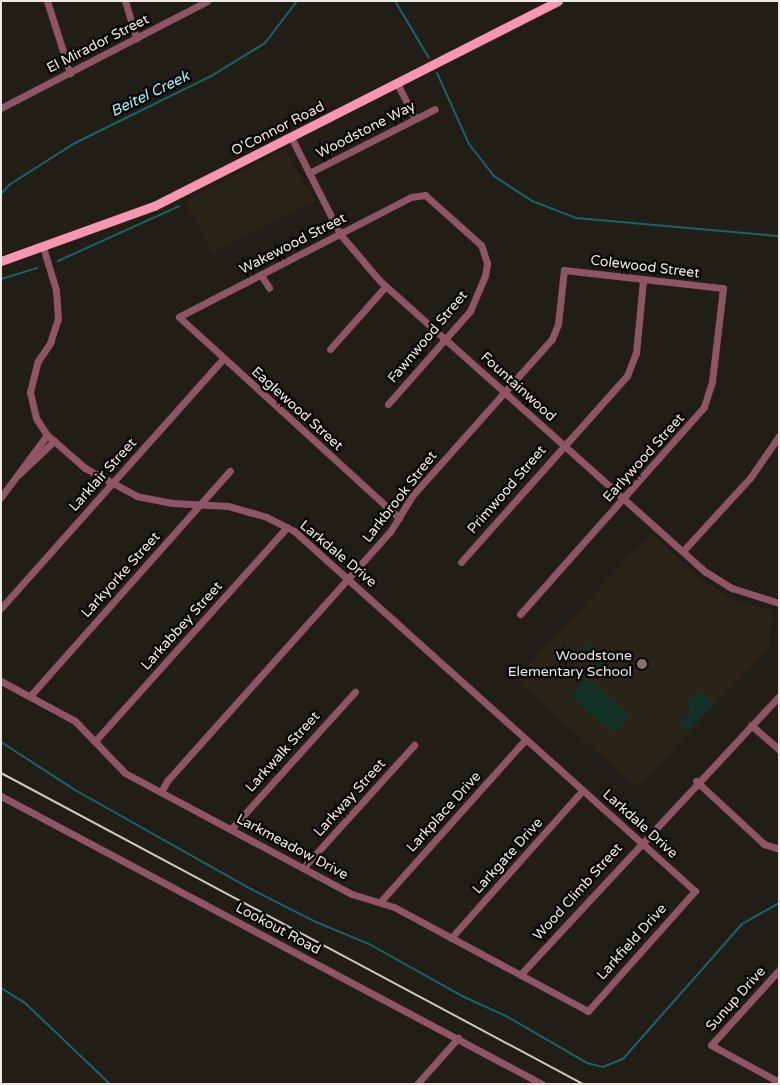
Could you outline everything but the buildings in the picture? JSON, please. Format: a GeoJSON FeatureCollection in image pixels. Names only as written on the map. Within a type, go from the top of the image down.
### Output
{"type":"FeatureCollection","features":[{"type":"Feature","properties":{"kind":"main road","name":"O'Connor Road"},"geometry":{"type":"LineString","coordinates":[[1,261],[154,206],[558,1]]}},
{"type":"Feature","properties":{"kind":"street"},"geometry":{"type":"LineString","coordinates":[[47,1],[70,73]]}},
{"type":"Feature","properties":{"kind":"street"},"geometry":{"type":"LineString","coordinates":[[125,1],[136,38]]}},
{"type":"Feature","properties":{"kind":"street","name":"El Mirador Street"},"geometry":{"type":"LineString","coordinates":[[3,107],[204,2]]}},
{"type":"Feature","properties":{"kind":"street"},"geometry":{"type":"LineString","coordinates":[[397,83],[415,119]]}},
{"type":"Feature","properties":{"kind":"street"},"geometry":{"type":"LineString","coordinates":[[1,98],[3,107]]}},
{"type":"Feature","properties":{"kind":"street","name":"Woodstone Way"},"geometry":{"type":"LineString","coordinates":[[309,173],[435,109]]}},
{"type":"Feature","properties":{"kind":"street","name":"Fountainwood"},"geometry":{"type":"LineString","coordinates":[[291,137],[340,234],[364,265],[682,551],[732,588],[779,603]]}},
{"type":"Feature","properties":{"kind":"street","name":"Wakewood Street"},"geometry":{"type":"LineString","coordinates":[[179,317],[420,195],[429,198],[481,245],[485,254]]}},
{"type":"Feature","properties":{"kind":"street","name":"Larkdale Drive"},"geometry":{"type":"LineString","coordinates":[[43,247],[56,290],[58,319],[50,343],[38,361],[30,392],[33,412],[54,441],[85,468],[111,485],[154,501],[243,509],[287,528],[349,579],[696,891]]}},
{"type":"Feature","properties":{"kind":"street","name":"Fawnwood Street"},"geometry":{"type":"LineString","coordinates":[[388,404],[446,339],[480,294],[485,276],[485,254]]}},
{"type":"Feature","properties":{"kind":"street","name":"Colewood Street"},"geometry":{"type":"LineString","coordinates":[[564,270],[723,288]]}},
{"type":"Feature","properties":{"kind":"street","name":"Larkbrook Street"},"geometry":{"type":"LineString","coordinates":[[161,792],[166,781],[349,579],[399,518],[412,496],[557,332],[564,270]]}},
{"type":"Feature","properties":{"kind":"street"},"geometry":{"type":"LineString","coordinates":[[261,275],[269,288]]}},
{"type":"Feature","properties":{"kind":"street","name":"Primwood Street"},"geometry":{"type":"LineString","coordinates":[[461,562],[632,367],[643,280]]}},
{"type":"Feature","properties":{"kind":"street"},"geometry":{"type":"LineString","coordinates":[[330,349],[386,286]]}},
{"type":"Feature","properties":{"kind":"street","name":"Earlywood Street"},"geometry":{"type":"LineString","coordinates":[[520,614],[704,407],[712,382],[723,288]]}},
{"type":"Feature","properties":{"kind":"street","name":"Eaglewood Street"},"geometry":{"type":"LineString","coordinates":[[179,317],[399,518]]}},
{"type":"Feature","properties":{"kind":"street","name":"Larklair Street"},"geometry":{"type":"LineString","coordinates":[[1,608],[224,359]]}},
{"type":"Feature","properties":{"kind":"street"},"geometry":{"type":"LineString","coordinates":[[18,475],[48,435]]}},
{"type":"Feature","properties":{"kind":"street"},"geometry":{"type":"LineString","coordinates":[[682,551],[750,478],[779,436]]}},
{"type":"Feature","properties":{"kind":"street"},"geometry":{"type":"LineString","coordinates":[[1,497],[4,489],[54,441]]}},
{"type":"Feature","properties":{"kind":"street","name":"Larkyorke Street"},"geometry":{"type":"LineString","coordinates":[[30,696],[230,471]]}},
{"type":"Feature","properties":{"kind":"street","name":"Larkabbey Street"},"geometry":{"type":"LineString","coordinates":[[96,740],[287,528]]}},
{"type":"Feature","properties":{"kind":"street","name":"Larkmeadow Drive"},"geometry":{"type":"LineString","coordinates":[[1,681],[75,721],[96,740],[118,769],[352,894],[381,901],[588,1011]]}},
{"type":"Feature","properties":{"kind":"street","name":"Larkwalk Street"},"geometry":{"type":"LineString","coordinates":[[230,829],[355,692]]}},
{"type":"Feature","properties":{"kind":"street","name":"Wood Climb Street"},"geometry":{"type":"LineString","coordinates":[[520,974],[696,782],[779,696]]}},
{"type":"Feature","properties":{"kind":"street"},"geometry":{"type":"LineString","coordinates":[[750,725],[779,749]]}},
{"type":"Feature","properties":{"kind":"street","name":"Larkplace Drive"},"geometry":{"type":"LineString","coordinates":[[381,901],[526,739]]}},
{"type":"Feature","properties":{"kind":"street","name":"Larkway Street"},"geometry":{"type":"LineString","coordinates":[[304,868],[414,745]]}},
{"type":"Feature","properties":{"kind":"street"},"geometry":{"type":"LineString","coordinates":[[696,782],[764,844],[779,848]]}},
{"type":"Feature","properties":{"kind":"street","name":"Larkgate Drive"},"geometry":{"type":"LineString","coordinates":[[451,938],[583,790]]}},
{"type":"Feature","properties":{"kind":"street","name":"Lookout Road"},"geometry":{"type":"LineString","coordinates":[[1,796],[542,1084]]}},
{"type":"Feature","properties":{"kind":"street","name":"Larkfield Drive"},"geometry":{"type":"LineString","coordinates":[[588,1011],[696,891]]}},
{"type":"Feature","properties":{"kind":"street","name":"Sunup Drive"},"geometry":{"type":"LineString","coordinates":[[779,970],[711,1045],[779,1082]]}},
{"type":"Feature","properties":{"kind":"street"},"geometry":{"type":"LineString","coordinates":[[417,1084],[458,1038]]}},
{"type":"Feature","properties":{"kind":"shaded area"},"geometry":{"type":"Polygon","coordinates":[[[284,149],[315,201],[213,253],[185,201],[284,149]]]}},
{"type":"Feature","properties":{"kind":"shaded area","name":"Woodstone Elementary School"},"geometry":{"type":"Polygon","coordinates":[[[651,533],[706,583],[739,602],[772,610],[769,649],[636,787],[515,679],[651,533]]]}},
{"type":"Feature","properties":{"kind":"green space"},"geometry":{"type":"Polygon","coordinates":[[[587,641],[607,659],[599,667],[580,649],[587,641]]]}},
{"type":"Feature","properties":{"kind":"green space"},"geometry":{"type":"Polygon","coordinates":[[[587,677],[630,716],[613,734],[571,696],[587,677]]]}},
{"type":"Feature","properties":{"kind":"green space"},"geometry":{"type":"Polygon","coordinates":[[[701,692],[713,705],[687,732],[679,725],[690,712],[687,700],[701,692]]]}},
{"type":"Feature","properties":{"kind":"waterway","name":"Beitel Creek"},"geometry":{"type":"LineString","coordinates":[[1,194],[9,185],[73,144],[213,75],[265,43],[297,1]]}},
{"type":"Feature","properties":{"kind":"waterway"},"geometry":{"type":"LineString","coordinates":[[395,1],[429,58]]}},
{"type":"Feature","properties":{"kind":"waterway"},"geometry":{"type":"LineString","coordinates":[[437,73],[469,144],[494,176],[532,201],[576,218],[779,236]]}},
{"type":"Feature","properties":{"kind":"waterway"},"geometry":{"type":"LineString","coordinates":[[58,261],[179,206]]}},
{"type":"Feature","properties":{"kind":"waterway"},"geometry":{"type":"LineString","coordinates":[[1,279],[37,268]]}},
{"type":"Feature","properties":{"kind":"waterway"},"geometry":{"type":"LineString","coordinates":[[1,742],[75,790],[251,889],[316,922],[369,944],[462,996],[506,1016],[587,1063],[603,1067],[623,1059],[742,924],[779,903]]}},
{"type":"Feature","properties":{"kind":"waterway"},"geometry":{"type":"LineString","coordinates":[[1,988],[25,1003],[110,1084]]}},
{"type":"Feature","properties":{"kind":"railway"},"geometry":{"type":"LineString","coordinates":[[1,773],[583,1084]]}},
{"type":"Feature","properties":{"kind":"place","name":"Woodstone Elementary School"},"geometry":{"type":"Point","coordinates":[642,664]}}]}
